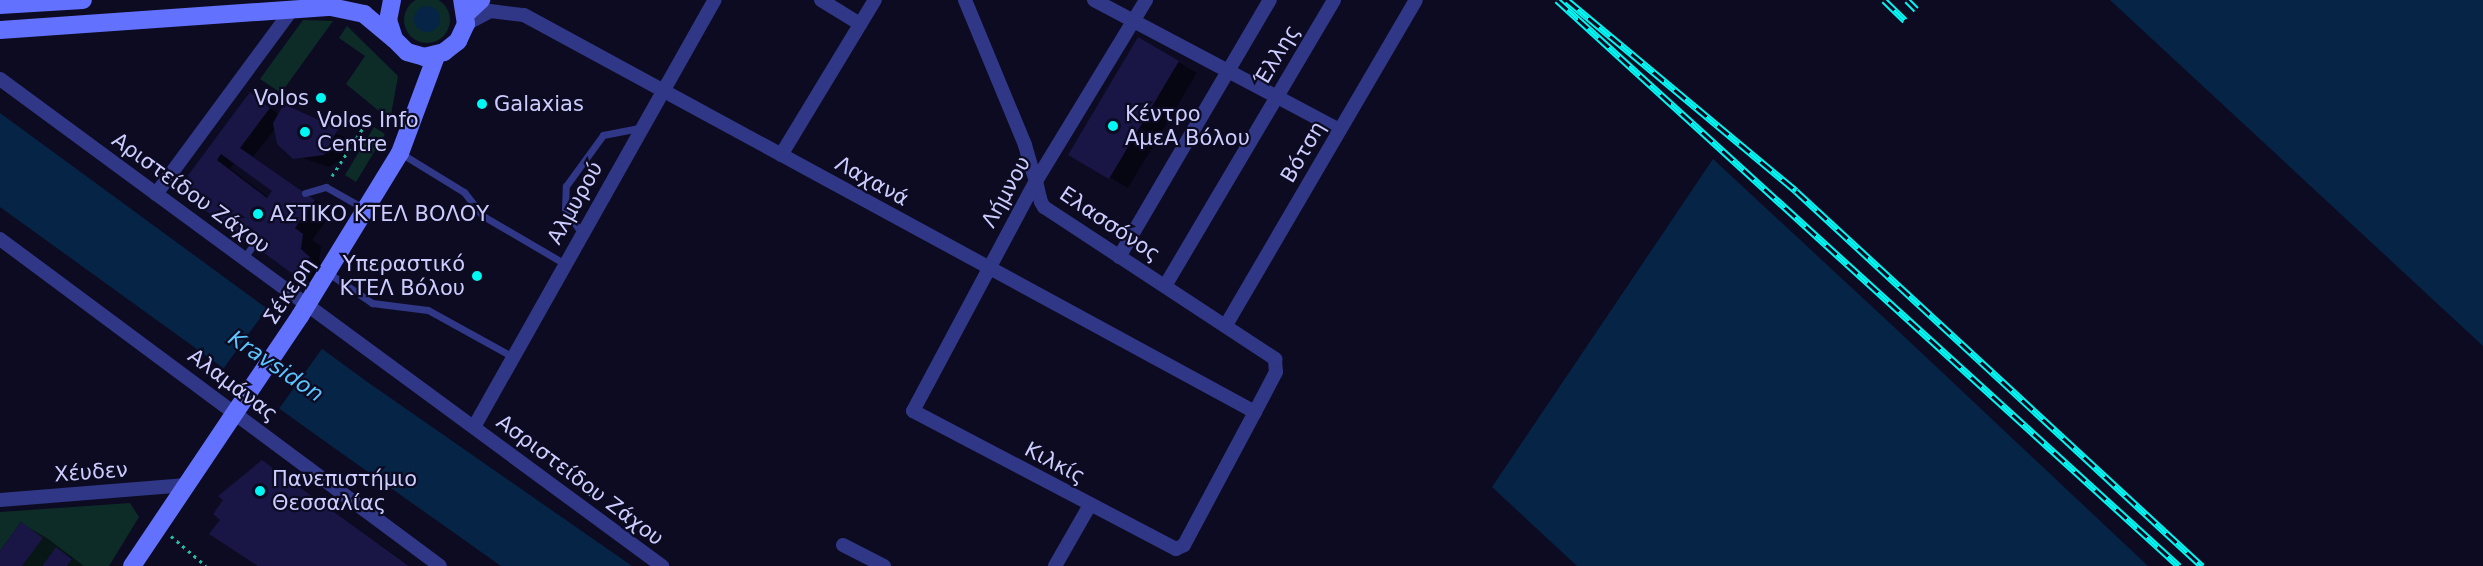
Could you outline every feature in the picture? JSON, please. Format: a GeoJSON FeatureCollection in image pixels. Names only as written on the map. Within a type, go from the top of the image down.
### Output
{"type":"FeatureCollection","features":[{"type":"Feature","properties":{"kind":"main road"},"geometry":{"type":"LineString","coordinates":[[0,5],[83,0]]}},
{"type":"Feature","properties":{"kind":"main road"},"geometry":{"type":"LineString","coordinates":[[392,0],[388,20],[394,39]]}},
{"type":"Feature","properties":{"kind":"main road"},"geometry":{"type":"LineString","coordinates":[[0,30],[293,8],[359,11],[412,54],[436,56],[452,47],[464,13],[481,0]]}},
{"type":"Feature","properties":{"kind":"main road","name":"Σέκερη"},"geometry":{"type":"LineString","coordinates":[[132,566],[304,310],[400,153],[436,56]]}},
{"type":"Feature","properties":{"kind":"street","name":"Αλμυρού"},"geometry":{"type":"LineString","coordinates":[[474,427],[714,0]]}},
{"type":"Feature","properties":{"kind":"street"},"geometry":{"type":"LineString","coordinates":[[821,0],[860,24]]}},
{"type":"Feature","properties":{"kind":"street"},"geometry":{"type":"LineString","coordinates":[[781,155],[875,0]]}},
{"type":"Feature","properties":{"kind":"street","name":"Ελασσόνος"},"geometry":{"type":"LineString","coordinates":[[965,0],[1047,210],[1275,359],[1276,372],[1255,412]]}},
{"type":"Feature","properties":{"kind":"street"},"geometry":{"type":"LineString","coordinates":[[1094,0],[1340,130]]}},
{"type":"Feature","properties":{"kind":"street","name":"Λήμνου"},"geometry":{"type":"LineString","coordinates":[[913,411],[1036,181],[1146,0]]}},
{"type":"Feature","properties":{"kind":"street"},"geometry":{"type":"LineString","coordinates":[[1119,257],[1270,0]]}},
{"type":"Feature","properties":{"kind":"street","name":"Έλλης"},"geometry":{"type":"LineString","coordinates":[[1165,286],[1334,0]]}},
{"type":"Feature","properties":{"kind":"street","name":"Βότση"},"geometry":{"type":"LineString","coordinates":[[1226,325],[1416,0]]}},
{"type":"Feature","properties":{"kind":"street"},"geometry":{"type":"LineString","coordinates":[[156,194],[293,8]]}},
{"type":"Feature","properties":{"kind":"street","name":"Λαχανά"},"geometry":{"type":"LineString","coordinates":[[464,13],[518,13],[1255,412]]}},
{"type":"Feature","properties":{"kind":"street","name":"Αριστείδου Ζάχου"},"geometry":{"type":"LineString","coordinates":[[0,79],[244,258],[304,310],[474,427]]}},
{"type":"Feature","properties":{"kind":"street","name":"Αλαμάνας"},"geometry":{"type":"LineString","coordinates":[[0,239],[238,408],[440,566]]}},
{"type":"Feature","properties":{"kind":"street","name":"Κιλκίς"},"geometry":{"type":"LineString","coordinates":[[913,411],[1178,549],[1255,412]]}},
{"type":"Feature","properties":{"kind":"street","name":"Ασριστείδου Ζάχου"},"geometry":{"type":"LineString","coordinates":[[474,427],[582,512],[662,566]]}},
{"type":"Feature","properties":{"kind":"street","name":"Χέυδεν"},"geometry":{"type":"LineString","coordinates":[[0,500],[186,485]]}},
{"type":"Feature","properties":{"kind":"street"},"geometry":{"type":"LineString","coordinates":[[1055,566],[1090,505]]}},
{"type":"Feature","properties":{"kind":"street"},"geometry":{"type":"LineString","coordinates":[[843,545],[884,566]]}},
{"type":"Feature","properties":{"kind":"lane"},"geometry":{"type":"LineString","coordinates":[[582,234],[565,209],[566,186],[603,135],[640,128]]}},
{"type":"Feature","properties":{"kind":"lane"},"geometry":{"type":"LineString","coordinates":[[400,153],[465,192],[483,216],[565,264]]}},
{"type":"Feature","properties":{"kind":"lane"},"geometry":{"type":"LineString","coordinates":[[306,193],[326,187],[366,210]]}},
{"type":"Feature","properties":{"kind":"lane"},"geometry":{"type":"LineString","coordinates":[[244,258],[253,245]]}},
{"type":"Feature","properties":{"kind":"lane"},"geometry":{"type":"LineString","coordinates":[[327,272],[372,303],[428,310],[513,357]]}},
{"type":"Feature","properties":{"kind":"path"},"geometry":{"type":"LineString","coordinates":[[326,187],[370,117]]}},
{"type":"Feature","properties":{"kind":"path"},"geometry":{"type":"LineString","coordinates":[[556,467],[593,493],[582,512]]}},
{"type":"Feature","properties":{"kind":"path"},"geometry":{"type":"LineString","coordinates":[[168,533],[206,566]]}},
{"type":"Feature","properties":{"kind":"green space"},"geometry":{"type":"Polygon","coordinates":[[[432,-3],[444,3],[449,11],[449,29],[444,37],[436,42],[422,43],[410,37],[405,29],[404,15],[410,3],[418,-2],[432,-3]]]}},
{"type":"Feature","properties":{"kind":"green space"},"geometry":{"type":"Polygon","coordinates":[[[303,20],[333,21],[281,93],[260,79],[303,20]]]}},
{"type":"Feature","properties":{"kind":"green space"},"geometry":{"type":"Polygon","coordinates":[[[347,26],[398,76],[390,120],[346,84],[365,56],[339,38],[347,26]]]}},
{"type":"Feature","properties":{"kind":"green space"},"geometry":{"type":"Polygon","coordinates":[[[374,127],[385,134],[356,182],[345,175],[374,127]]]}},
{"type":"Feature","properties":{"kind":"green space"},"geometry":{"type":"Polygon","coordinates":[[[130,503],[139,517],[109,566],[67,566],[72,558],[56,548],[42,566],[22,566],[42,538],[21,522],[0,551],[0,512],[130,503]]]}},
{"type":"Feature","properties":{"kind":"water"},"geometry":{"type":"Polygon","coordinates":[[[2110,0],[2483,0],[2483,346],[2110,0]]]}},
{"type":"Feature","properties":{"kind":"water"},"geometry":{"type":"Polygon","coordinates":[[[427,6],[436,10],[440,19],[436,28],[427,32],[418,28],[414,19],[418,10],[427,6]]]}},
{"type":"Feature","properties":{"kind":"water","name":"Kravsidon"},"geometry":{"type":"Polygon","coordinates":[[[0,113],[366,381],[632,566],[501,566],[323,440],[0,207],[0,113]]]}},
{"type":"Feature","properties":{"kind":"water"},"geometry":{"type":"Polygon","coordinates":[[[1713,159],[2148,566],[1577,566],[1492,487],[1713,159]]]}},
{"type":"Feature","properties":{"kind":"pier"},"geometry":{"type":"Polygon","coordinates":[[[269,306],[324,346],[278,410],[223,369],[269,306]]]}},
{"type":"Feature","properties":{"kind":"building","name":"Κέντρο ΑμεΑ Βόλου"},"geometry":{"type":"Polygon","coordinates":[[[1138,37],[1179,61],[1109,179],[1068,155],[1138,37]]]}},
{"type":"Feature","properties":{"kind":"building","name":"ΑΣΤΙΚΟ ΚΤΕΛ ΒΟΛΟΥ"},"geometry":{"type":"Polygon","coordinates":[[[250,92],[270,108],[240,148],[315,200],[295,228],[303,234],[301,249],[310,257],[297,277],[177,190],[250,92]],[[221,154],[217,160],[267,198],[272,191],[221,154]]]}},
{"type":"Feature","properties":{"kind":"building","name":"Volos Info Centre"},"geometry":{"type":"Polygon","coordinates":[[[284,104],[338,129],[324,155],[293,159],[277,144],[273,123],[284,104]]]}},
{"type":"Feature","properties":{"kind":"building","name":"Πανεπιστήμιο Θεσσαλίας"},"geometry":{"type":"Polygon","coordinates":[[[262,460],[409,566],[258,566],[209,534],[220,520],[213,514],[223,500],[218,496],[262,460]]]}},
{"type":"Feature","properties":{"kind":"building"},"geometry":{"type":"Polygon","coordinates":[[[21,522],[43,538],[22,566],[0,566],[0,551],[21,522]]]}},
{"type":"Feature","properties":{"kind":"building"},"geometry":{"type":"Polygon","coordinates":[[[56,547],[72,559],[67,566],[42,566],[56,547]]]}},
{"type":"Feature","properties":{"kind":"railway"},"geometry":{"type":"LineString","coordinates":[[1557,0],[2179,566]]}},
{"type":"Feature","properties":{"kind":"railway"},"geometry":{"type":"LineString","coordinates":[[1567,0],[1796,191],[2202,566]]}},
{"type":"Feature","properties":{"kind":"railway"},"geometry":{"type":"LineString","coordinates":[[1884,0],[1905,20]]}},
{"type":"Feature","properties":{"kind":"railway"},"geometry":{"type":"LineString","coordinates":[[1907,0],[1916,9]]}},
{"type":"Feature","properties":{"kind":"place","name":"Volos"},"geometry":{"type":"Point","coordinates":[321,98]}},
{"type":"Feature","properties":{"kind":"place","name":"Galaxias"},"geometry":{"type":"Point","coordinates":[482,104]}},
{"type":"Feature","properties":{"kind":"place","name":"Κέντρο ΑμεΑ Βόλου"},"geometry":{"type":"Point","coordinates":[1113,126]}},
{"type":"Feature","properties":{"kind":"place","name":"Volos Info Centre"},"geometry":{"type":"Point","coordinates":[305,132]}},
{"type":"Feature","properties":{"kind":"place","name":"ΑΣΤΙΚΟ ΚΤΕΛ ΒΟΛΟΥ"},"geometry":{"type":"Point","coordinates":[258,214]}},
{"type":"Feature","properties":{"kind":"place","name":"Υπεραστικό ΚΤΕΛ Βόλου"},"geometry":{"type":"Point","coordinates":[477,276]}},
{"type":"Feature","properties":{"kind":"place","name":"Πανεπιστήμιο Θεσσαλίας"},"geometry":{"type":"Point","coordinates":[260,491]}}]}
